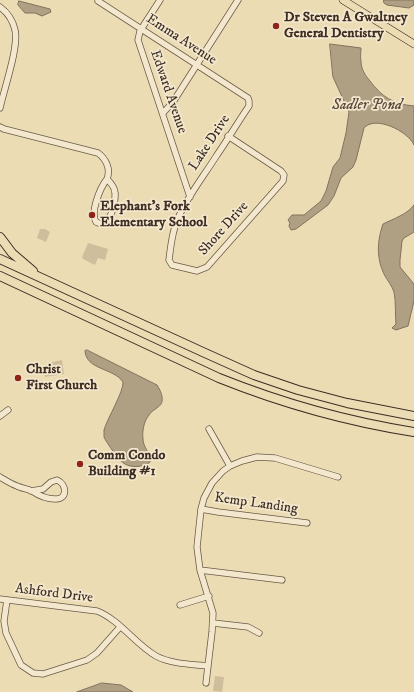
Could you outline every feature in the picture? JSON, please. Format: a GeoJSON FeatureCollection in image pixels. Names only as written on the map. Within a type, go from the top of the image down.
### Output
{"type":"FeatureCollection","features":[{"type":"Feature","properties":{"kind":"highway"},"geometry":{"type":"LineString","coordinates":[[0,237],[12,254],[47,280]]}},
{"type":"Feature","properties":{"kind":"highway"},"geometry":{"type":"LineString","coordinates":[[0,259],[254,375],[298,390],[347,404],[414,416]]}},
{"type":"Feature","properties":{"kind":"highway"},"geometry":{"type":"LineString","coordinates":[[0,276],[219,378],[272,399],[340,418],[414,432]]}},
{"type":"Feature","properties":{"kind":"highway"},"geometry":{"type":"LineString","coordinates":[[0,280],[21,290],[50,299]]}},
{"type":"Feature","properties":{"kind":"main road"},"geometry":{"type":"LineString","coordinates":[[343,0],[414,44]]}},
{"type":"Feature","properties":{"kind":"street","name":"Edward Avenue"},"geometry":{"type":"LineString","coordinates":[[160,0],[141,29],[138,36],[138,44],[163,113],[190,197]]}},
{"type":"Feature","properties":{"kind":"street"},"geometry":{"type":"LineString","coordinates":[[163,113],[173,102],[238,0]]}},
{"type":"Feature","properties":{"kind":"street","name":"Emma Avenue"},"geometry":{"type":"LineString","coordinates":[[98,1],[248,98],[249,101]]}},
{"type":"Feature","properties":{"kind":"street"},"geometry":{"type":"LineString","coordinates":[[0,7],[12,20],[16,36],[12,60],[0,108]]}},
{"type":"Feature","properties":{"kind":"street","name":"Lake Drive"},"geometry":{"type":"LineString","coordinates":[[190,197],[248,106],[249,101]]}},
{"type":"Feature","properties":{"kind":"street"},"geometry":{"type":"LineString","coordinates":[[0,126],[4,129],[98,153],[102,156],[107,164],[109,173],[100,190],[94,215],[96,222],[101,224],[109,219],[115,195],[114,189],[107,179]]}},
{"type":"Feature","properties":{"kind":"street","name":"Shore Drive"},"geometry":{"type":"LineString","coordinates":[[190,197],[178,220],[169,260],[172,265],[191,270],[201,270],[207,267],[284,181],[283,173],[278,168],[228,136]]}},
{"type":"Feature","properties":{"kind":"street"},"geometry":{"type":"LineString","coordinates":[[0,416],[8,410]]}},
{"type":"Feature","properties":{"kind":"street"},"geometry":{"type":"LineString","coordinates":[[209,429],[230,466]]}},
{"type":"Feature","properties":{"kind":"street"},"geometry":{"type":"LineString","coordinates":[[206,683],[213,623],[208,596],[200,570],[197,547],[201,509],[204,498],[212,483],[230,466],[249,459],[267,457],[275,458],[338,477]]}},
{"type":"Feature","properties":{"kind":"street"},"geometry":{"type":"LineString","coordinates":[[0,477],[15,486],[31,491],[35,494],[57,499],[60,499],[64,495],[65,489],[63,484],[57,480],[51,482],[43,489],[31,491]]}},
{"type":"Feature","properties":{"kind":"street","name":"Kemp Landing"},"geometry":{"type":"LineString","coordinates":[[201,509],[307,523]]}},
{"type":"Feature","properties":{"kind":"street"},"geometry":{"type":"LineString","coordinates":[[200,570],[282,580]]}},
{"type":"Feature","properties":{"kind":"street"},"geometry":{"type":"LineString","coordinates":[[180,605],[208,596]]}},
{"type":"Feature","properties":{"kind":"street","name":"Ashford Drive"},"geometry":{"type":"LineString","coordinates":[[0,599],[97,611],[108,616],[146,649],[157,656],[177,662],[208,666]]}},
{"type":"Feature","properties":{"kind":"street"},"geometry":{"type":"LineString","coordinates":[[7,600],[4,621],[6,633],[21,665],[33,673],[43,674],[86,660],[97,653],[120,626]]}},
{"type":"Feature","properties":{"kind":"street"},"geometry":{"type":"LineString","coordinates":[[213,623],[248,628],[259,633]]}},
{"type":"Feature","properties":{"kind":"shaded area"},"geometry":{"type":"Polygon","coordinates":[[[40,229],[45,229],[50,232],[46,242],[37,238],[40,229]]]}},
{"type":"Feature","properties":{"kind":"shaded area"},"geometry":{"type":"Polygon","coordinates":[[[88,243],[108,249],[105,260],[98,258],[95,265],[83,259],[82,257],[88,243]]]}},
{"type":"Feature","properties":{"kind":"shaded area"},"geometry":{"type":"Polygon","coordinates":[[[62,360],[64,374],[45,377],[43,368],[48,367],[48,363],[62,360]]]}},
{"type":"Feature","properties":{"kind":"shaded area"},"geometry":{"type":"Polygon","coordinates":[[[215,676],[224,677],[222,692],[213,691],[215,676]]]}},
{"type":"Feature","properties":{"kind":"water"},"geometry":{"type":"Polygon","coordinates":[[[384,0],[414,0],[414,5],[409,8],[387,5],[384,3],[384,0]]]}},
{"type":"Feature","properties":{"kind":"water"},"geometry":{"type":"Polygon","coordinates":[[[19,1],[50,9],[51,12],[42,16],[35,13],[25,13],[18,5],[19,1]]]}},
{"type":"Feature","properties":{"kind":"water","name":"Sadler Pond"},"geometry":{"type":"Polygon","coordinates":[[[330,44],[361,48],[361,64],[366,76],[374,87],[389,99],[400,104],[414,106],[414,145],[405,135],[391,126],[376,123],[369,124],[364,128],[353,167],[341,178],[334,196],[328,205],[296,229],[291,230],[288,220],[292,215],[304,215],[321,201],[326,191],[333,167],[340,158],[346,133],[349,112],[333,77],[330,44]]]}},
{"type":"Feature","properties":{"kind":"water"},"geometry":{"type":"Polygon","coordinates":[[[414,205],[414,232],[402,241],[400,267],[414,284],[414,301],[408,326],[396,330],[392,328],[396,324],[394,292],[382,270],[378,250],[379,243],[383,224],[404,214],[414,205]]]}},
{"type":"Feature","properties":{"kind":"water"},"geometry":{"type":"Polygon","coordinates":[[[87,350],[159,387],[162,402],[150,414],[143,429],[143,442],[152,459],[149,463],[137,466],[125,464],[105,440],[104,430],[121,392],[123,382],[119,377],[90,362],[85,351],[87,350]]]}},
{"type":"Feature","properties":{"kind":"water"},"geometry":{"type":"Polygon","coordinates":[[[102,683],[121,685],[133,692],[77,692],[102,683]]]}},
{"type":"Feature","properties":{"kind":"place","name":"Dr Steven A Gwaltney General Dentistry"},"geometry":{"type":"Point","coordinates":[276,26]}},
{"type":"Feature","properties":{"kind":"place","name":"Elephant's Fork Elementary School"},"geometry":{"type":"Point","coordinates":[92,215]}},
{"type":"Feature","properties":{"kind":"place","name":"Christ First Church"},"geometry":{"type":"Point","coordinates":[18,378]}},
{"type":"Feature","properties":{"kind":"place","name":"Comm Condo Building #1"},"geometry":{"type":"Point","coordinates":[80,464]}}]}
